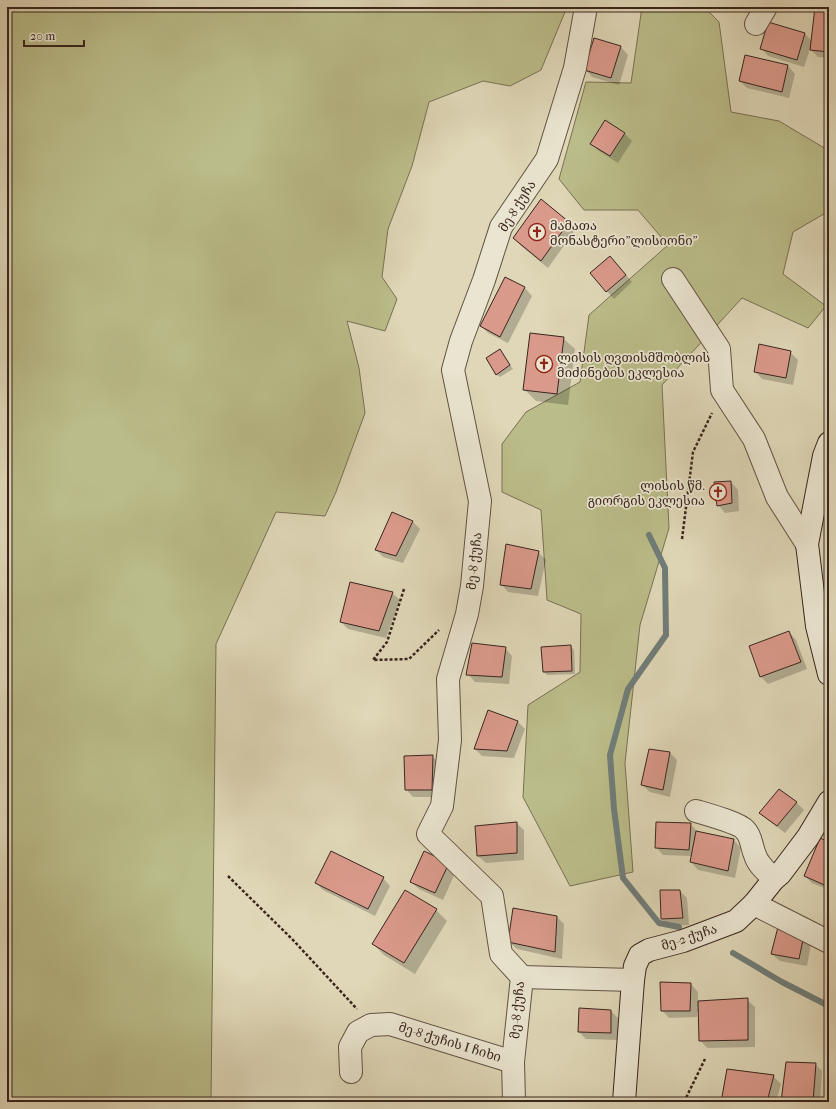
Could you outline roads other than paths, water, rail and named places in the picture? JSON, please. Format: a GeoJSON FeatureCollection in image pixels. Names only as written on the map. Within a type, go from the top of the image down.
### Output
{"type":"FeatureCollection","features":[{"type":"Feature","properties":{"kind":"street","name":"მე-8 ქუჩა"},"geometry":{"type":"LineString","coordinates":[[514,1102],[513,1062],[522,977],[501,954],[492,896],[428,834],[442,806],[450,740],[448,680],[467,614],[472,586],[480,501],[452,370],[502,227],[547,159],[575,68],[586,7]]}},
{"type":"Feature","properties":{"kind":"street"},"geometry":{"type":"LineString","coordinates":[[673,279],[719,349],[722,390],[754,439],[777,497],[807,544]]}},
{"type":"Feature","properties":{"kind":"street"},"geometry":{"type":"LineString","coordinates":[[829,443],[824,456],[807,544],[817,626],[829,674]]}},
{"type":"Feature","properties":{"kind":"street","name":"მე-2 ქუჩა"},"geometry":{"type":"LineString","coordinates":[[624,1102],[632,980],[635,966],[640,955],[649,950],[683,941],[736,922],[780,874],[808,837],[829,802]]}},
{"type":"Feature","properties":{"kind":"street"},"geometry":{"type":"LineString","coordinates":[[696,811],[744,828],[751,839],[755,856],[760,865],[774,879]]}},
{"type":"Feature","properties":{"kind":"street"},"geometry":{"type":"LineString","coordinates":[[754,904],[829,942]]}},
{"type":"Feature","properties":{"kind":"street"},"geometry":{"type":"LineString","coordinates":[[522,977],[632,980]]}},
{"type":"Feature","properties":{"kind":"street","name":"მე-8 ქუჩის I ჩიხი"},"geometry":{"type":"LineString","coordinates":[[351,1072],[350,1047],[358,1032],[371,1025],[390,1024],[513,1062]]}},
{"type":"Feature","properties":{"kind":"waterway"},"geometry":{"type":"LineString","coordinates":[[649,535],[665,568],[666,635],[628,689],[610,755],[614,809],[623,878],[659,923],[679,927]]}},
{"type":"Feature","properties":{"kind":"waterway"},"geometry":{"type":"LineString","coordinates":[[733,953],[782,982],[829,1006]]}},
{"type":"Feature","properties":{"kind":"place","name":"მამათა მონასტერი\"ლისიონი\""},"geometry":{"type":"Point","coordinates":[537,232]}},
{"type":"Feature","properties":{"kind":"place","name":"ლისის ღვთისმშობლის მიძინების ეკლესია"},"geometry":{"type":"Point","coordinates":[544,364]}},
{"type":"Feature","properties":{"kind":"place","name":"ლისის წმ. გიორგის ეკლესია"},"geometry":{"type":"Point","coordinates":[718,492]}}]}
